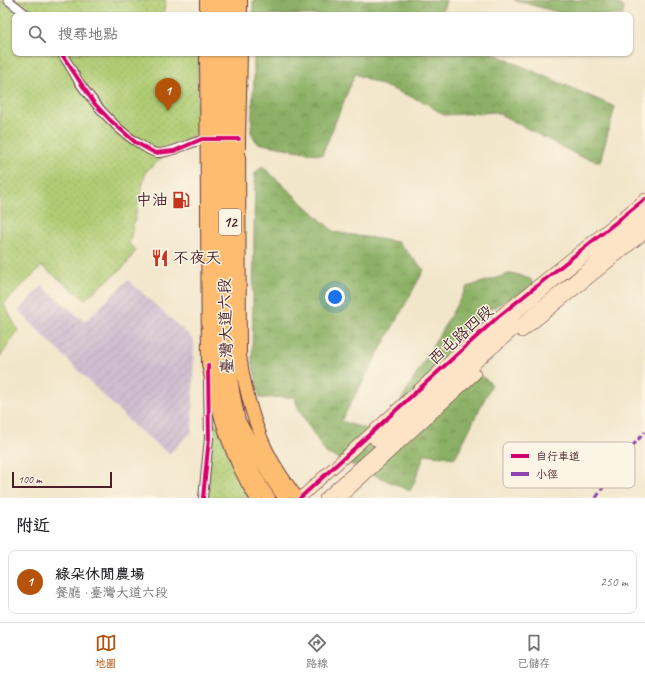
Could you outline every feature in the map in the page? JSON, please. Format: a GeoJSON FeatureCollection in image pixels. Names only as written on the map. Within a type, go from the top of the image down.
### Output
{"type":"FeatureCollection","features":[{"type":"Feature","properties":{"kind":"main road"},"geometry":{"type":"LineString","coordinates":[[206,0],[206,12]]}},
{"type":"Feature","properties":{"kind":"main road"},"geometry":{"type":"LineString","coordinates":[[217,0],[217,12]]}},
{"type":"Feature","properties":{"kind":"main road"},"geometry":{"type":"LineString","coordinates":[[229,0],[229,12]]}},
{"type":"Feature","properties":{"kind":"main road"},"geometry":{"type":"LineString","coordinates":[[241,0],[242,12]]}},
{"type":"Feature","properties":{"kind":"main road","name":"臺灣大道六段"},"geometry":{"type":"LineString","coordinates":[[206,56],[212,139],[220,370],[230,416],[239,442],[259,483],[269,498]]}},
{"type":"Feature","properties":{"kind":"main road","name":"臺灣大道六段"},"geometry":{"type":"LineString","coordinates":[[208,365],[212,139],[217,56]]}},
{"type":"Feature","properties":{"kind":"main road","name":"臺灣大道六段"},"geometry":{"type":"LineString","coordinates":[[229,56],[235,139],[240,356],[249,403],[262,439],[277,469],[297,498]]}},
{"type":"Feature","properties":{"kind":"main road","name":"臺灣大道六段"},"geometry":{"type":"LineString","coordinates":[[241,56],[235,139],[229,356],[233,391],[239,421],[269,475],[284,498]]}},
{"type":"Feature","properties":{"kind":"main road","name":"12"},"geometry":{"type":"LineString","coordinates":[[208,365],[228,442],[237,465],[256,498]]}},
{"type":"Feature","properties":{"kind":"street"},"geometry":{"type":"LineString","coordinates":[[8,0],[23,12]]}},
{"type":"Feature","properties":{"kind":"street"},"geometry":{"type":"LineString","coordinates":[[63,56],[94,103],[123,132],[155,153],[174,151],[187,145],[212,139],[235,139]]}},
{"type":"Feature","properties":{"kind":"street","name":"西屯路四段"},"geometry":{"type":"LineString","coordinates":[[300,498],[498,316],[645,199]]}},
{"type":"Feature","properties":{"kind":"street","name":"西屯路四段"},"geometry":{"type":"LineString","coordinates":[[325,498],[359,460],[519,311],[564,273],[645,210]]}},
{"type":"Feature","properties":{"kind":"street","name":"西屯路四段"},"geometry":{"type":"LineString","coordinates":[[310,498],[359,460],[645,222]]}},
{"type":"Feature","properties":{"kind":"street"},"geometry":{"type":"LineString","coordinates":[[340,498],[461,386],[522,332],[645,233]]}},
{"type":"Feature","properties":{"kind":"street"},"geometry":{"type":"LineString","coordinates":[[466,346],[519,311]]}},
{"type":"Feature","properties":{"kind":"street"},"geometry":{"type":"LineString","coordinates":[[480,359],[522,332]]}},
{"type":"Feature","properties":{"kind":"street"},"geometry":{"type":"LineString","coordinates":[[203,498],[208,438],[208,365]]}},
{"type":"Feature","properties":{"kind":"shaded area"},"geometry":{"type":"Polygon","coordinates":[[[128,280],[194,340],[192,432],[169,454],[134,426],[19,311],[42,286],[85,322],[128,280]]]}},
{"type":"Feature","properties":{"kind":"green space"},"geometry":{"type":"Polygon","coordinates":[[[0,0],[166,0],[164,12],[12,12],[12,56],[199,56],[196,132],[146,171],[129,244],[136,250],[125,266],[85,299],[42,266],[4,304],[18,331],[0,357],[0,0]]]}},
{"type":"Feature","properties":{"kind":"green space"},"geometry":{"type":"Polygon","coordinates":[[[253,0],[446,0],[443,12],[253,12],[253,0]]]}},
{"type":"Feature","properties":{"kind":"green space"},"geometry":{"type":"Polygon","coordinates":[[[514,0],[609,0],[624,7],[623,12],[557,12],[514,0]]]}},
{"type":"Feature","properties":{"kind":"green space"},"geometry":{"type":"Polygon","coordinates":[[[254,56],[499,56],[615,107],[600,162],[579,156],[496,112],[444,115],[424,102],[355,74],[322,155],[257,143],[251,132],[254,56]]]}},
{"type":"Feature","properties":{"kind":"green space"},"geometry":{"type":"Polygon","coordinates":[[[262,166],[334,232],[398,242],[424,270],[341,421],[382,434],[467,287],[512,273],[530,279],[539,291],[510,299],[484,312],[463,362],[492,384],[455,458],[425,454],[410,491],[326,453],[300,412],[294,397],[260,398],[252,361],[255,173],[262,166]]]}},
{"type":"Feature","properties":{"kind":"green space"},"geometry":{"type":"Polygon","coordinates":[[[212,424],[217,424],[250,498],[207,498],[209,491],[212,424]]]}},
{"type":"Feature","properties":{"kind":"marked path"},"geometry":{"type":"LineString","coordinates":[[635,443],[645,432]]}},
{"type":"Feature","properties":{"kind":"marked path"},"geometry":{"type":"LineString","coordinates":[[596,498],[603,488]]}},
{"type":"Feature","properties":{"kind":"cycle path"},"geometry":{"type":"LineString","coordinates":[[63,56],[94,103],[110,120],[135,142],[155,153],[174,151],[202,139],[239,139]]}},
{"type":"Feature","properties":{"kind":"cycle path"},"geometry":{"type":"LineString","coordinates":[[300,498],[498,317],[645,199]]}},
{"type":"Feature","properties":{"kind":"cycle path"},"geometry":{"type":"LineString","coordinates":[[203,498],[209,438],[208,365]]}},
{"type":"Feature","properties":{"kind":"place","name":"綠朵休閒農場"},"geometry":{"type":"Point","coordinates":[168,111]}},
{"type":"Feature","properties":{"kind":"place","name":"中油"},"geometry":{"type":"Point","coordinates":[181,200]}},
{"type":"Feature","properties":{"kind":"place","name":"不夜天"},"geometry":{"type":"Point","coordinates":[160,258]}}]}
